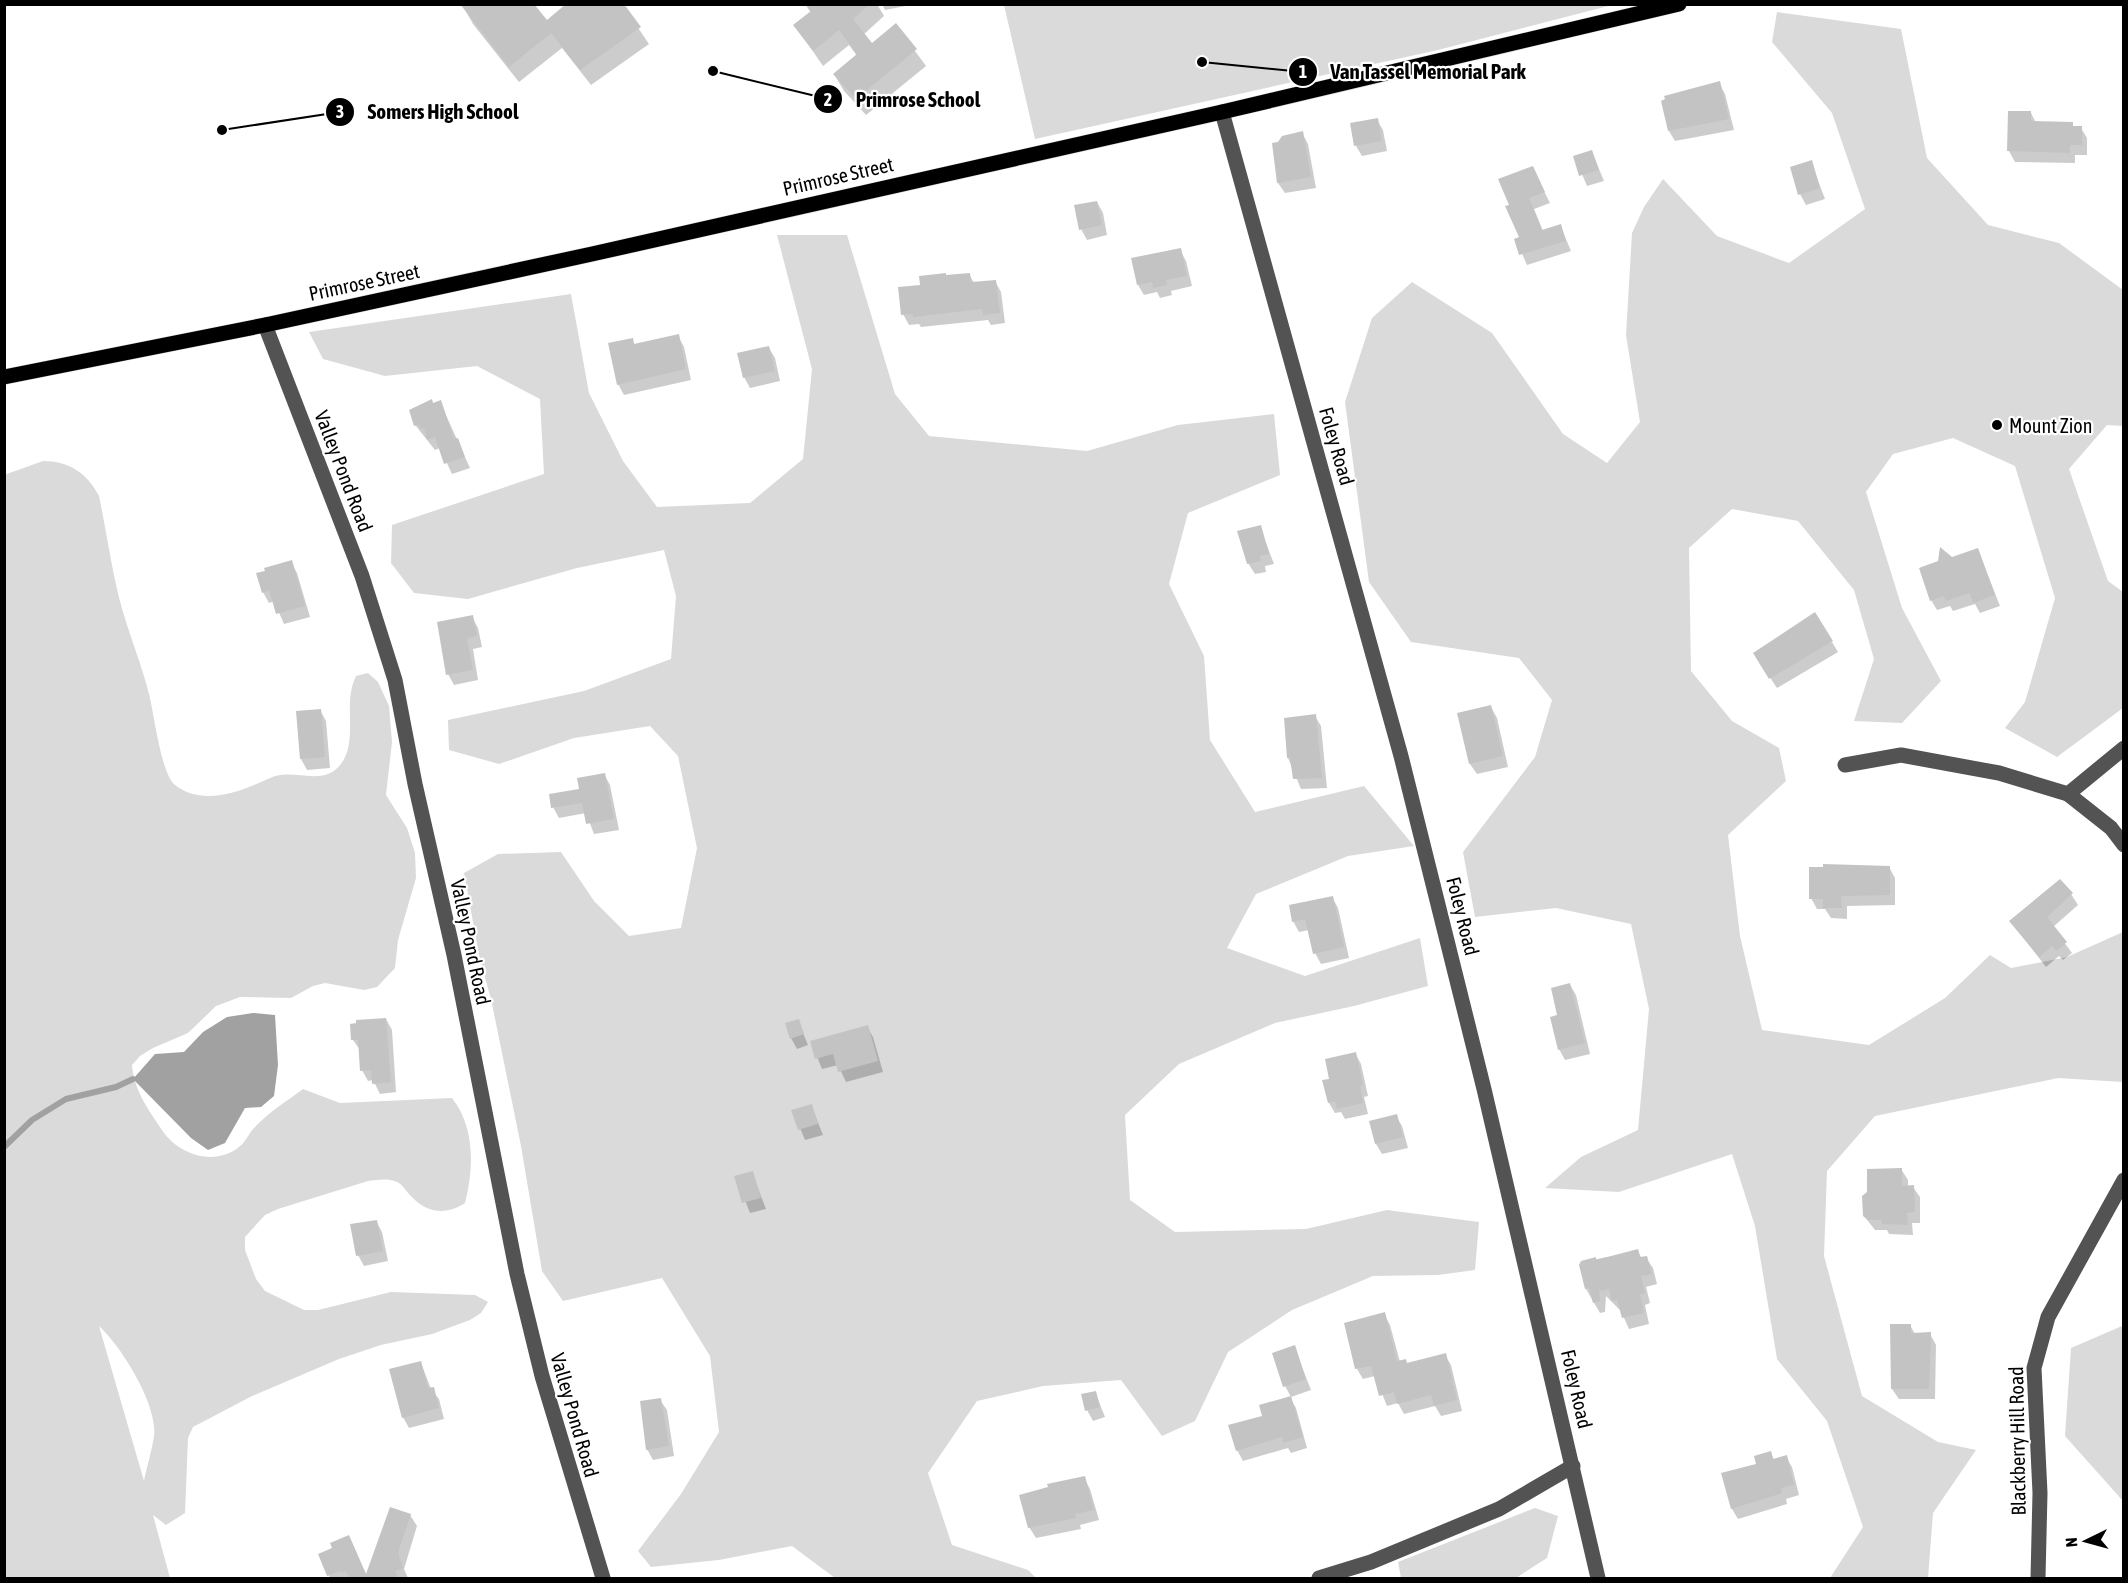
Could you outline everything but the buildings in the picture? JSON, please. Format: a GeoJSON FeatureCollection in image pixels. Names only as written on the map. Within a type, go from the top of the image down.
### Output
{"type":"FeatureCollection","features":[{"type":"Feature","properties":{"kind":"main road","name":"Primrose Street"},"geometry":{"type":"LineString","coordinates":[[4,377],[265,325],[1222,112],[1679,4]]}},
{"type":"Feature","properties":{"kind":"street","name":"Foley Road"},"geometry":{"type":"LineString","coordinates":[[1222,112],[1401,756],[1485,1089],[1598,1578]]}},
{"type":"Feature","properties":{"kind":"street","name":"Valley Pond Road"},"geometry":{"type":"LineString","coordinates":[[265,325],[362,576],[394,680],[454,955],[517,1274],[542,1376],[603,1578]]}},
{"type":"Feature","properties":{"kind":"street"},"geometry":{"type":"LineString","coordinates":[[2068,794],[2124,748]]}},
{"type":"Feature","properties":{"kind":"street"},"geometry":{"type":"LineString","coordinates":[[1845,765],[1901,755],[1999,772],[2068,794],[2111,828],[2124,845]]}},
{"type":"Feature","properties":{"kind":"street","name":"Blackberry Hill Road"},"geometry":{"type":"LineString","coordinates":[[2038,1578],[2040,1493],[2034,1368],[2048,1317],[2124,1180]]}},
{"type":"Feature","properties":{"kind":"street"},"geometry":{"type":"LineString","coordinates":[[1319,1578],[1378,1559],[1499,1509],[1573,1466]]}},
{"type":"Feature","properties":{"kind":"shaded area"},"geometry":{"type":"Polygon","coordinates":[[[1004,4],[1612,5],[1438,50],[1035,139],[1004,4]]]}},
{"type":"Feature","properties":{"kind":"shaded area"},"geometry":{"type":"Polygon","coordinates":[[[1777,12],[1901,29],[1927,158],[1988,225],[2059,243],[2123,290],[2123,426],[2107,425],[2069,469],[2108,581],[2123,592],[2123,708],[2057,757],[2005,728],[2025,702],[2055,598],[2015,466],[1953,438],[1893,454],[1866,492],[1902,608],[1941,681],[1902,723],[1854,721],[1874,659],[1854,590],[1798,521],[1732,509],[1689,548],[1691,671],[1732,721],[1779,748],[1786,781],[1728,835],[1740,936],[1762,1030],[1869,1045],[1945,998],[1990,955],[2011,968],[2067,957],[2123,932],[2123,1082],[2058,1078],[1875,1116],[1827,1171],[1824,1256],[1862,1396],[1938,1442],[1976,1450],[1933,1513],[1928,1578],[1830,1578],[1863,1527],[1827,1421],[1777,1359],[1755,1226],[1732,1154],[1619,1192],[1545,1188],[1581,1157],[1638,1130],[1649,1009],[1631,924],[1556,908],[1475,917],[1463,852],[1535,757],[1552,700],[1519,658],[1411,642],[1369,582],[1345,402],[1372,318],[1412,282],[1492,333],[1563,434],[1607,463],[1640,422],[1626,335],[1632,233],[1644,207],[1663,179],[1717,236],[1789,263],[1865,209],[1832,113],[1772,42],[1777,12]]]}},
{"type":"Feature","properties":{"kind":"shaded area"},"geometry":{"type":"Polygon","coordinates":[[[777,235],[847,235],[895,394],[929,436],[1087,451],[1178,425],[1274,414],[1280,475],[1188,513],[1169,584],[1204,656],[1210,740],[1255,812],[1364,786],[1414,846],[1348,856],[1256,894],[1227,948],[1305,976],[1420,938],[1428,986],[1354,1006],[1275,1023],[1179,1064],[1125,1115],[1130,1200],[1175,1232],[1306,1229],[1387,1210],[1479,1222],[1475,1270],[1438,1275],[1373,1276],[1292,1310],[1228,1352],[1195,1421],[1162,1436],[1121,1380],[1043,1386],[977,1401],[928,1473],[952,1545],[1028,1570],[1036,1578],[835,1578],[792,1546],[719,1560],[651,1567],[638,1551],[681,1494],[719,1432],[710,1356],[662,1278],[563,1301],[542,1271],[521,1146],[491,999],[480,960],[464,873],[498,854],[561,852],[594,901],[629,936],[681,928],[697,848],[678,756],[650,726],[574,738],[499,764],[449,750],[448,720],[584,691],[671,659],[676,596],[664,550],[577,568],[468,599],[414,593],[391,563],[392,525],[544,474],[540,399],[477,366],[385,376],[323,359],[309,332],[571,294],[589,393],[623,461],[657,507],[750,503],[803,459],[812,369],[777,235]]]}},
{"type":"Feature","properties":{"kind":"shaded area"},"geometry":{"type":"Polygon","coordinates":[[[43,461],[61,463],[83,475],[99,496],[119,598],[146,684],[162,756],[170,779],[186,792],[210,796],[222,795],[279,775],[317,776],[334,771],[341,764],[349,744],[350,698],[356,676],[368,673],[378,682],[389,706],[392,742],[386,795],[407,828],[415,853],[416,878],[398,940],[395,968],[377,987],[364,990],[325,983],[313,986],[291,998],[240,997],[216,1006],[188,1033],[140,1056],[132,1065],[135,1082],[160,1127],[175,1144],[195,1155],[218,1156],[239,1147],[272,1111],[303,1089],[340,1103],[452,1098],[460,1109],[469,1135],[471,1162],[468,1190],[465,1203],[458,1207],[443,1211],[429,1209],[416,1201],[397,1182],[368,1181],[278,1209],[265,1215],[245,1237],[245,1250],[256,1279],[265,1291],[304,1310],[318,1310],[391,1292],[475,1295],[488,1302],[481,1313],[470,1320],[432,1334],[381,1345],[339,1359],[252,1396],[193,1427],[188,1438],[185,1513],[166,1525],[153,1515],[170,1578],[5,1578],[4,475],[43,461]],[[99,1326],[144,1481],[154,1436],[154,1423],[136,1377],[108,1335],[99,1326]]]}},
{"type":"Feature","properties":{"kind":"shaded area"},"geometry":{"type":"Polygon","coordinates":[[[253,1013],[275,1015],[278,1065],[274,1096],[261,1107],[245,1108],[225,1143],[208,1150],[191,1138],[133,1079],[155,1054],[184,1052],[203,1032],[227,1017],[253,1013]]]}},
{"type":"Feature","properties":{"kind":"shaded area"},"geometry":{"type":"Polygon","coordinates":[[[2124,1327],[2123,1501],[2065,1436],[2071,1348],[2124,1327]]]}},
{"type":"Feature","properties":{"kind":"shaded area"},"geometry":{"type":"Polygon","coordinates":[[[1535,1508],[1558,1516],[1547,1558],[1516,1578],[1401,1578],[1398,1562],[1535,1508]]]}},
{"type":"Feature","properties":{"kind":"waterway"},"geometry":{"type":"LineString","coordinates":[[4,1147],[32,1120],[66,1099],[116,1087],[133,1079]]}},
{"type":"Feature","properties":{"kind":"place","name":"Van Tassel Memorial Park"},"geometry":{"type":"Point","coordinates":[1202,62]}},
{"type":"Feature","properties":{"kind":"place","name":"Primrose School"},"geometry":{"type":"Point","coordinates":[713,71]}},
{"type":"Feature","properties":{"kind":"place","name":"Somers High School"},"geometry":{"type":"Point","coordinates":[222,130]}},
{"type":"Feature","properties":{"kind":"place","name":"Mount Zion"},"geometry":{"type":"Point","coordinates":[1997,425]}}]}
